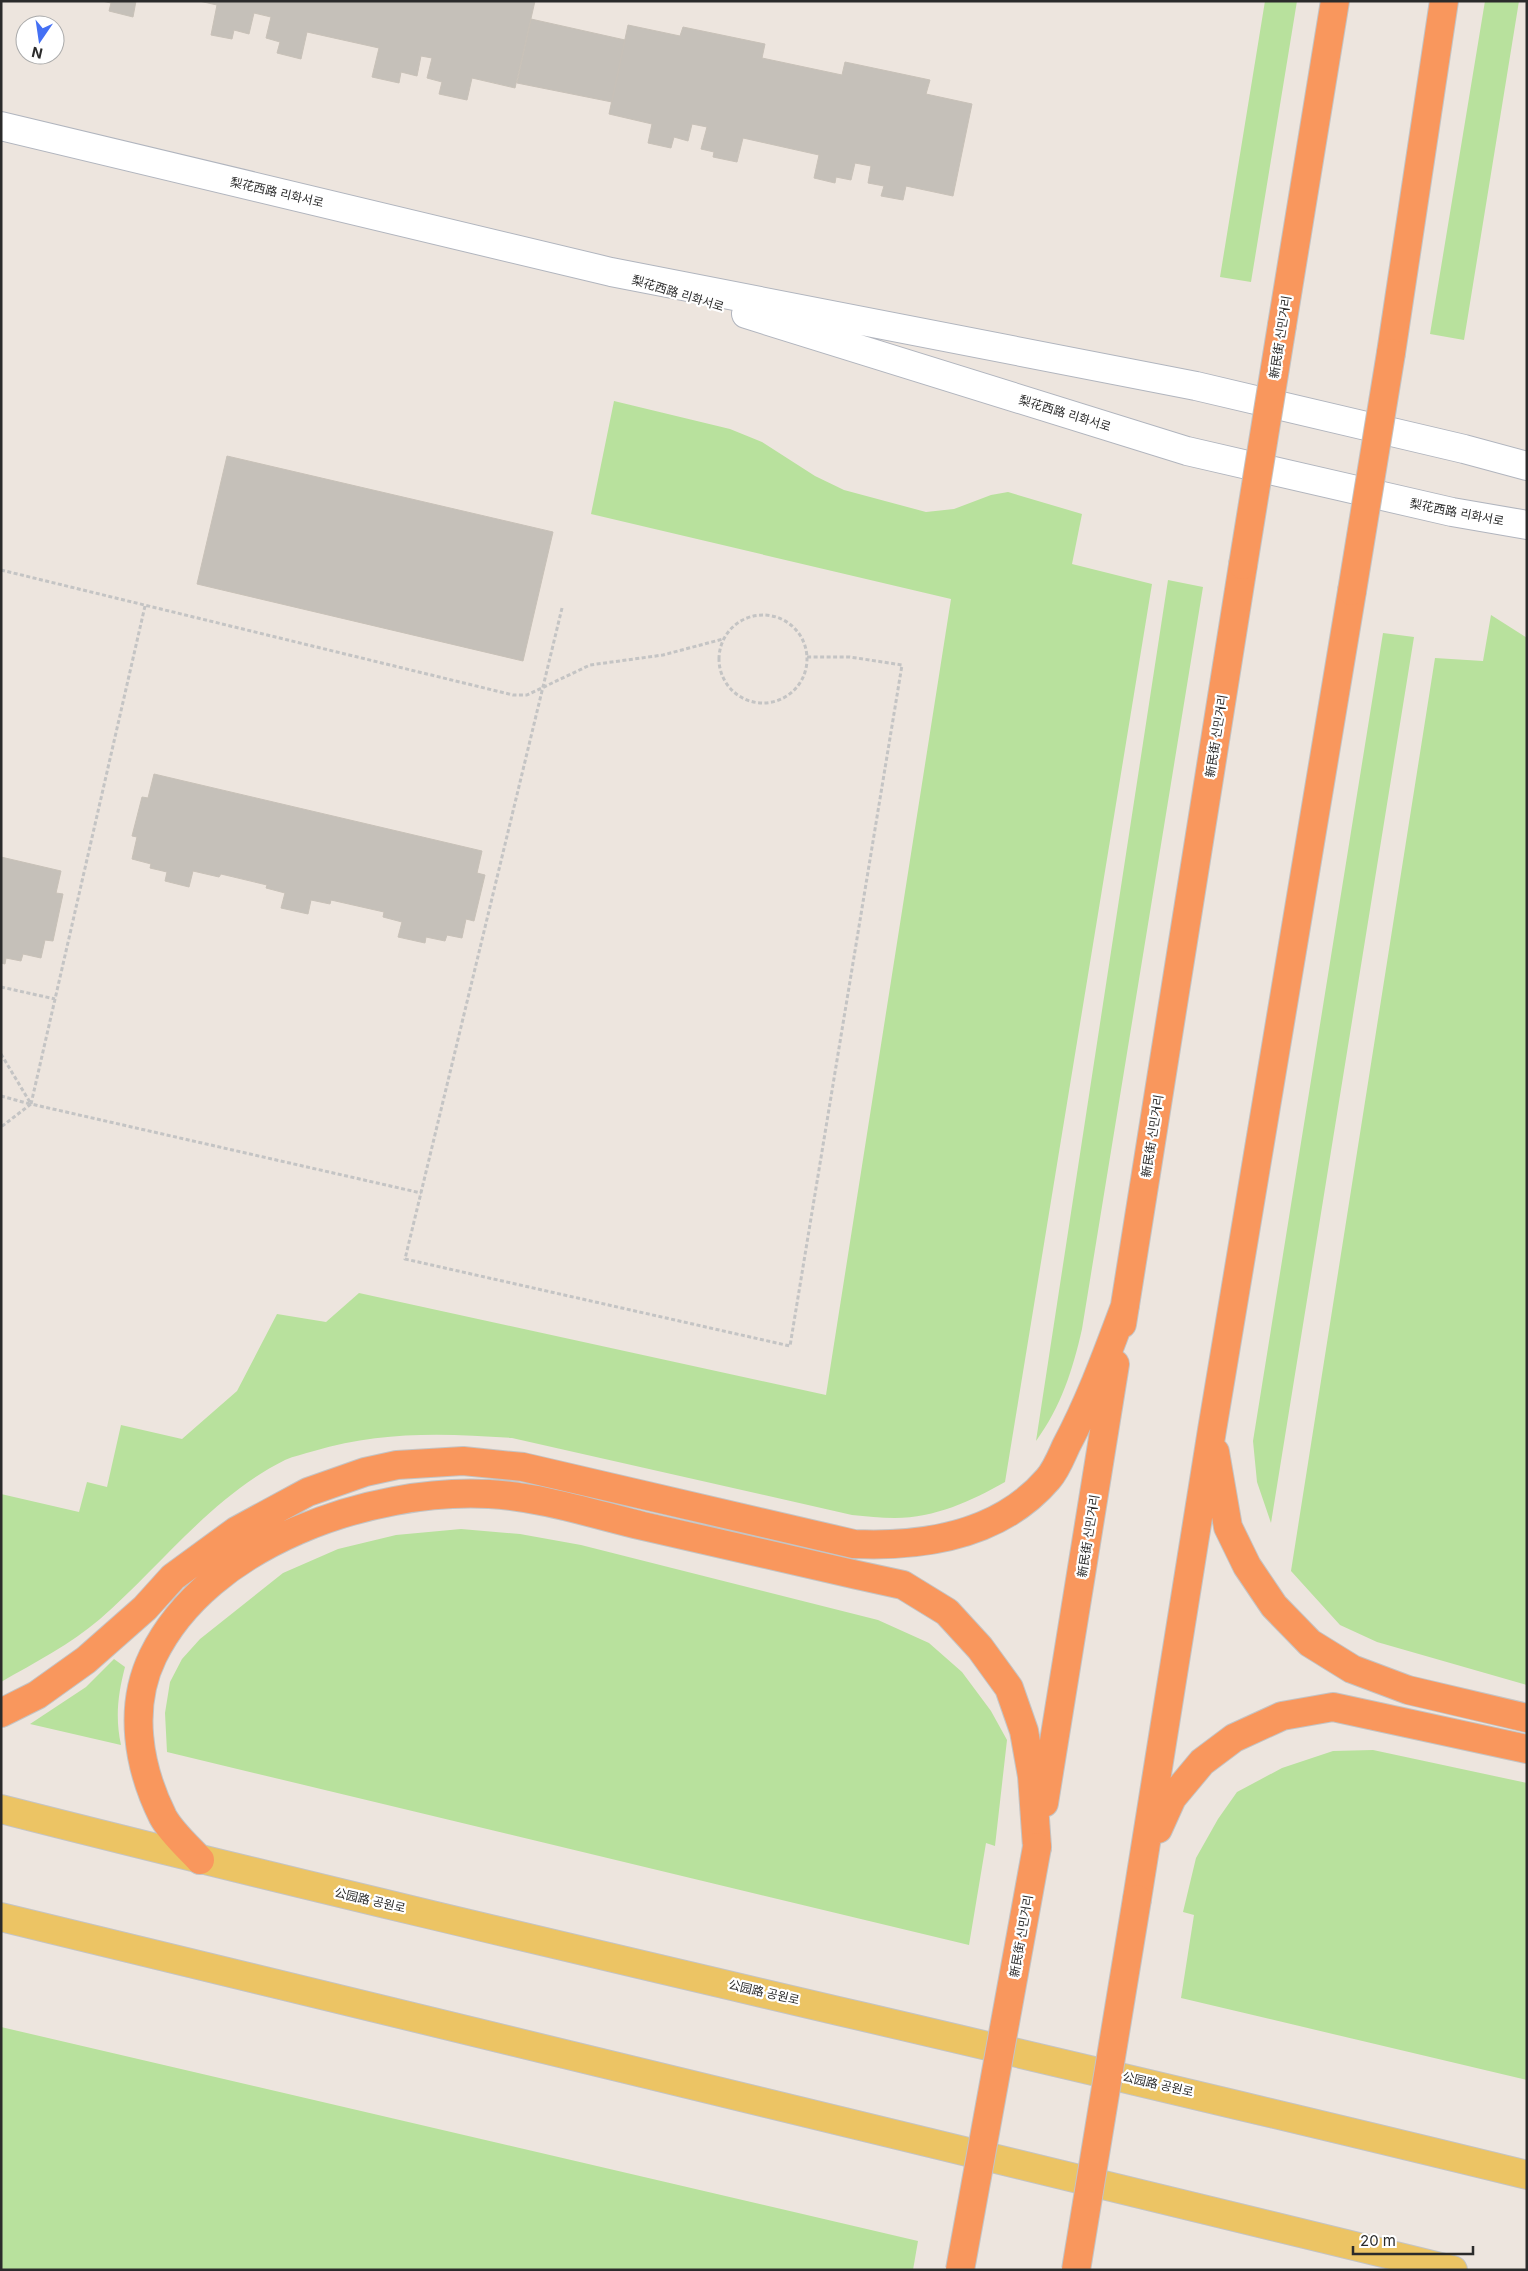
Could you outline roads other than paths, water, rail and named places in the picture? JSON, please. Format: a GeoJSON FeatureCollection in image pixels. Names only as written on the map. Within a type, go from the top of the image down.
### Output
{"type":"FeatureCollection","features":[{"type":"Feature","properties":{"kind":"highway","name":"新民街 신민거리"},"geometry":{"type":"LineString","coordinates":[[960,2270],[1037,1847],[1334,1]]}},
{"type":"Feature","properties":{"kind":"highway"},"geometry":{"type":"LineString","coordinates":[[1076,2270],[1212,1430],[1391,353],[1444,1]]}},
{"type":"Feature","properties":{"kind":"highway"},"geometry":{"type":"LineString","coordinates":[[1,1713],[37,1695],[86,1660],[145,1608],[173,1577],[236,1531],[308,1492],[365,1472],[397,1465],[463,1461],[523,1467],[854,1544],[886,1545],[968,1532],[998,1519],[1018,1507],[1050,1477],[1085,1411],[1125,1306]]}},
{"type":"Feature","properties":{"kind":"highway"},"geometry":{"type":"LineString","coordinates":[[1212,1430],[1228,1527],[1247,1566],[1274,1606],[1310,1643],[1352,1669],[1408,1690],[1527,1718]]}},
{"type":"Feature","properties":{"kind":"highway"},"geometry":{"type":"LineString","coordinates":[[200,1860],[164,1819],[143,1767],[137,1715],[145,1672],[160,1641],[190,1602],[233,1566],[280,1537],[384,1503],[453,1494],[490,1494],[555,1505],[903,1585],[947,1612],[980,1648],[1010,1688],[1024,1731],[1032,1776],[1037,1847]]}},
{"type":"Feature","properties":{"kind":"highway"},"geometry":{"type":"LineString","coordinates":[[1143,1863],[1172,1798],[1202,1762],[1234,1738],[1282,1716],[1333,1706],[1527,1749]]}},
{"type":"Feature","properties":{"kind":"main road","name":"公园路 공원로"},"geometry":{"type":"LineString","coordinates":[[1,1809],[200,1860],[1187,2091],[1527,2174]]}},
{"type":"Feature","properties":{"kind":"main road"},"geometry":{"type":"LineString","coordinates":[[1,1917],[1454,2270]]}},
{"type":"Feature","properties":{"kind":"street","name":"梨花西路 리화서로"},"geometry":{"type":"LineString","coordinates":[[1,126],[611,272],[1196,386],[1464,449],[1527,466]]}},
{"type":"Feature","properties":{"kind":"street","name":"梨花西路 리화서로"},"geometry":{"type":"LineString","coordinates":[[611,272],[1187,451],[1452,512],[1527,525]]}}]}
